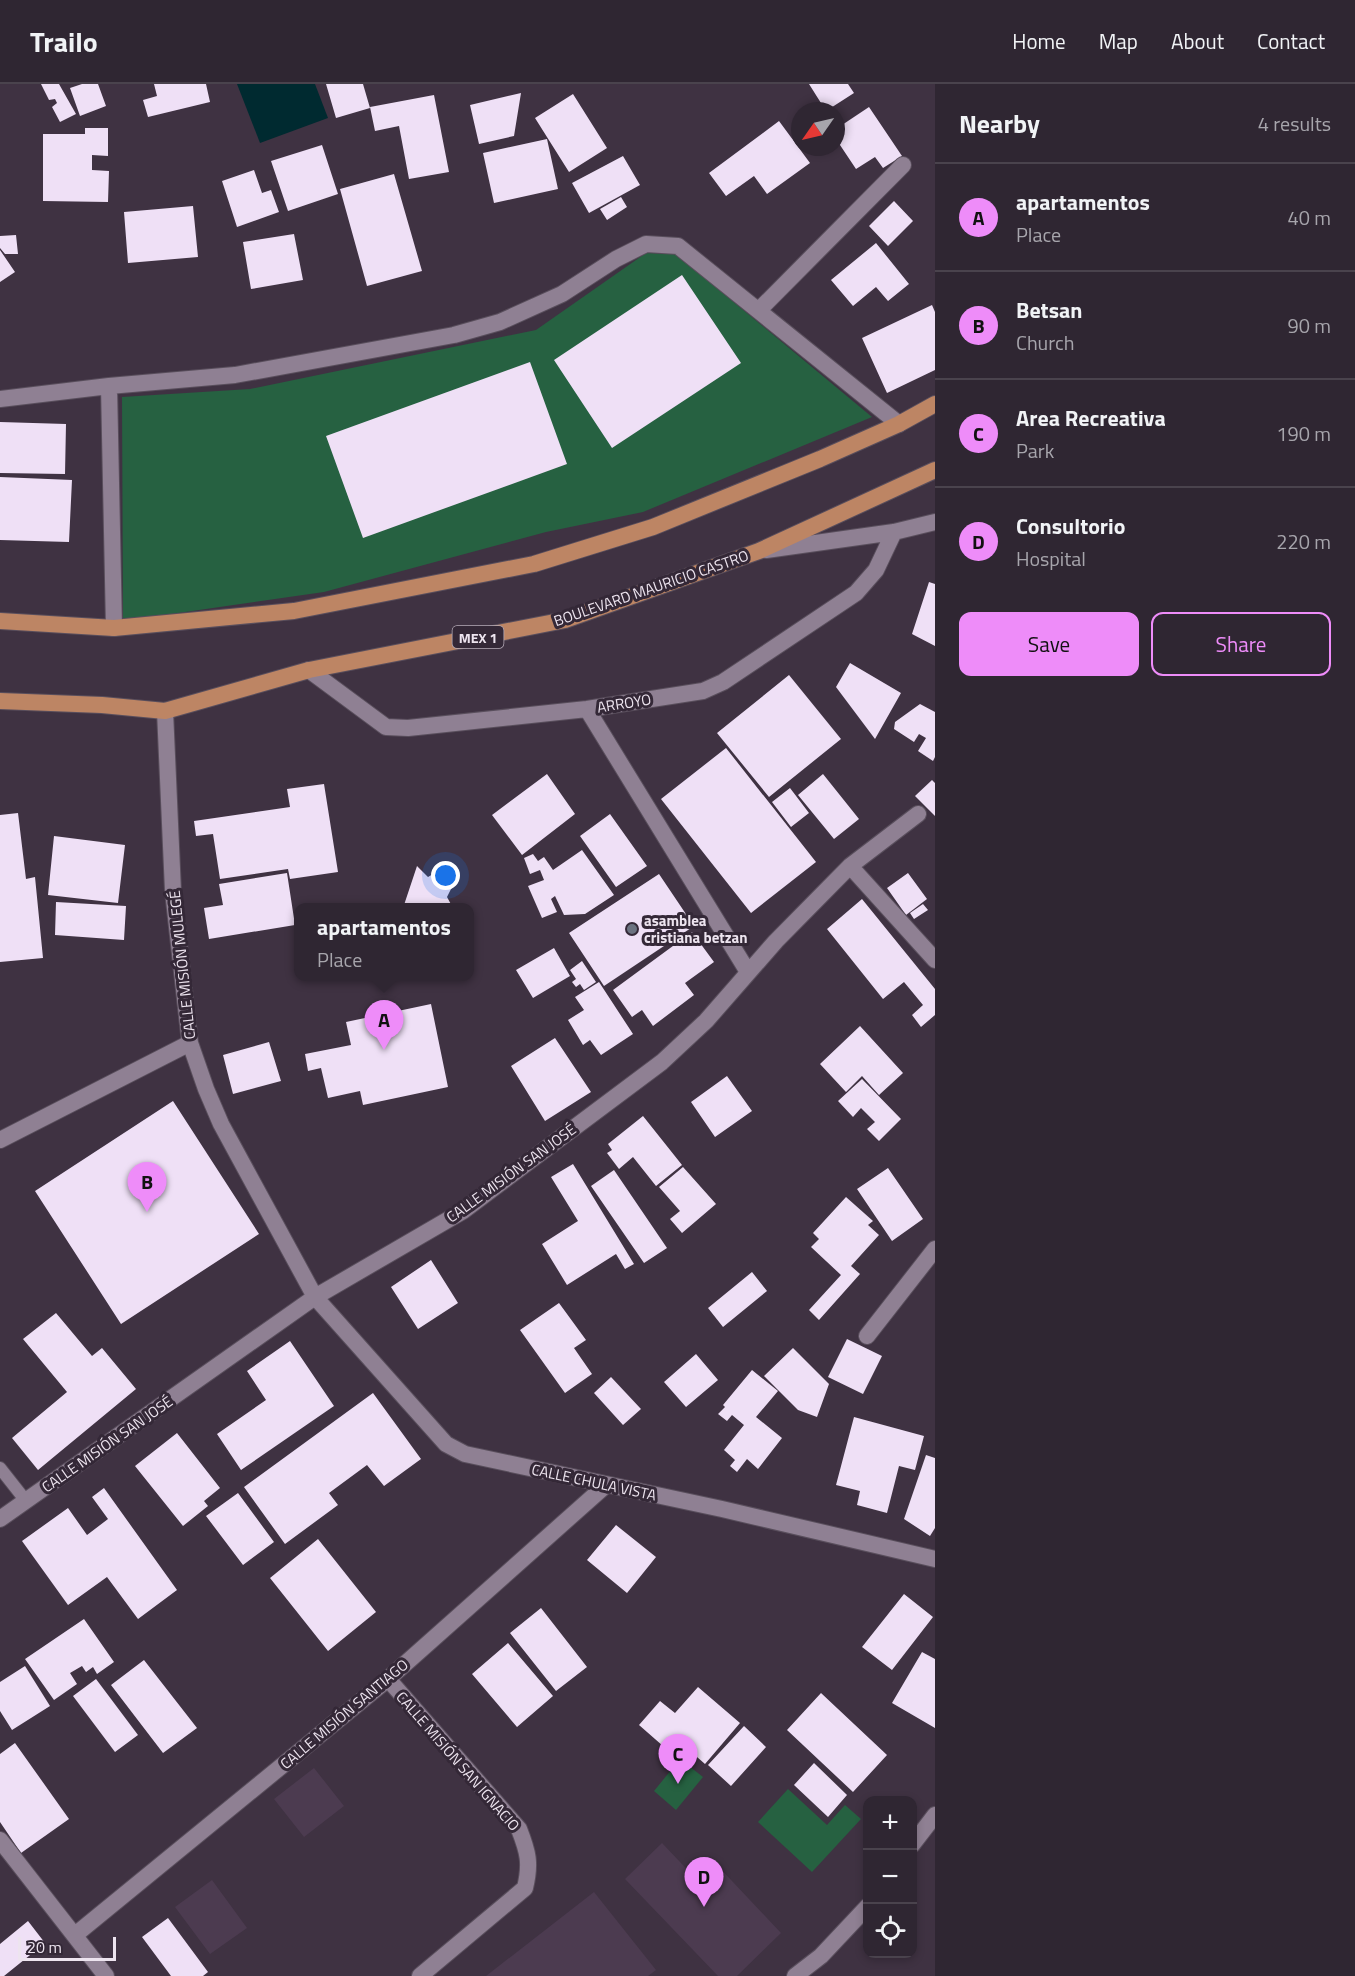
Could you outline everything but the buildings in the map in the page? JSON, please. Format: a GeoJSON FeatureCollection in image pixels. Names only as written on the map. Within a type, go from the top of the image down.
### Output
{"type":"FeatureCollection","features":[{"type":"Feature","properties":{"kind":"main road"},"geometry":{"type":"LineString","coordinates":[[0,621],[114,628],[294,611],[534,564],[653,527],[820,459],[935,404]]}},
{"type":"Feature","properties":{"kind":"main road","name":"BOULEVARD MAURICIO CASTRO"},"geometry":{"type":"LineString","coordinates":[[0,701],[102,705],[165,711],[309,670],[565,620],[759,551],[935,470]]}},
{"type":"Feature","properties":{"kind":"street"},"geometry":{"type":"LineString","coordinates":[[759,310],[903,165]]}},
{"type":"Feature","properties":{"kind":"street"},"geometry":{"type":"LineString","coordinates":[[0,399],[109,386],[235,375],[454,335],[500,322],[562,294],[616,259],[646,244],[678,246],[899,423]]}},
{"type":"Feature","properties":{"kind":"street"},"geometry":{"type":"LineString","coordinates":[[109,386],[114,628]]}},
{"type":"Feature","properties":{"kind":"street"},"geometry":{"type":"LineString","coordinates":[[759,551],[894,532],[935,522]]}},
{"type":"Feature","properties":{"kind":"street","name":"ARROYO"},"geometry":{"type":"LineString","coordinates":[[309,670],[386,727],[408,728],[587,709],[703,690],[723,682],[856,593],[876,570],[894,532]]}},
{"type":"Feature","properties":{"kind":"street"},"geometry":{"type":"LineString","coordinates":[[587,709],[748,972]]}},
{"type":"Feature","properties":{"kind":"street","name":"CALLE MISIÓN MULEGÉ"},"geometry":{"type":"LineString","coordinates":[[165,711],[173,891],[190,1043],[221,1124],[315,1297]]}},
{"type":"Feature","properties":{"kind":"street","name":"CALLE MISIÓN SAN JOSÉ"},"geometry":{"type":"LineString","coordinates":[[0,1520],[315,1297],[463,1210],[653,1069],[706,1021],[776,941],[850,866],[918,814]]}},
{"type":"Feature","properties":{"kind":"street"},"geometry":{"type":"LineString","coordinates":[[850,866],[935,960]]}},
{"type":"Feature","properties":{"kind":"street"},"geometry":{"type":"LineString","coordinates":[[0,1140],[190,1043]]}},
{"type":"Feature","properties":{"kind":"street"},"geometry":{"type":"LineString","coordinates":[[867,1336],[935,1249]]}},
{"type":"Feature","properties":{"kind":"street","name":"CALLE CHULA VISTA"},"geometry":{"type":"LineString","coordinates":[[315,1297],[447,1444],[465,1454],[722,1509],[935,1559]]}},
{"type":"Feature","properties":{"kind":"street","name":"CALLE MISIÓN SANTIAGO"},"geometry":{"type":"LineString","coordinates":[[75,1935],[388,1679],[606,1485]]}},
{"type":"Feature","properties":{"kind":"street","name":"CALLE MISIÓN SAN IGNACIO"},"geometry":{"type":"LineString","coordinates":[[388,1679],[519,1829],[528,1852],[529,1870],[525,1888],[420,1976]]}},
{"type":"Feature","properties":{"kind":"street"},"geometry":{"type":"LineString","coordinates":[[917,1838],[935,1815]]}},
{"type":"Feature","properties":{"kind":"street"},"geometry":{"type":"LineString","coordinates":[[0,1840],[106,1976]]}},
{"type":"Feature","properties":{"kind":"street"},"geometry":{"type":"LineString","coordinates":[[795,1976],[821,1956],[863,1912]]}},
{"type":"Feature","properties":{"kind":"lane"},"geometry":{"type":"LineString","coordinates":[[0,1468],[26,1501]]}},
{"type":"Feature","properties":{"kind":"shaded area"},"geometry":{"type":"Polygon","coordinates":[[[237,84],[315,84],[328,118],[260,143],[237,84]]]}},
{"type":"Feature","properties":{"kind":"shaded area"},"geometry":{"type":"Polygon","coordinates":[[[314,1768],[344,1806],[304,1837],[274,1799],[314,1768]]]}},
{"type":"Feature","properties":{"kind":"shaded area"},"geometry":{"type":"Polygon","coordinates":[[[662,1843],[698,1881],[716,1864],[781,1933],[737,1976],[718,1976],[625,1879],[662,1843]]]}},
{"type":"Feature","properties":{"kind":"shaded area"},"geometry":{"type":"Polygon","coordinates":[[[212,1880],[247,1928],[210,1954],[175,1907],[212,1880]]]}},
{"type":"Feature","properties":{"kind":"shaded area"},"geometry":{"type":"Polygon","coordinates":[[[594,1892],[656,1970],[648,1976],[486,1976],[594,1892]]]}},
{"type":"Feature","properties":{"kind":"green space"},"geometry":{"type":"Polygon","coordinates":[[[646,253],[676,254],[872,417],[643,512],[546,532],[324,592],[123,621],[122,397],[250,389],[536,330],[646,253]]]}},
{"type":"Feature","properties":{"kind":"green space"},"geometry":{"type":"Polygon","coordinates":[[[680,1759],[703,1777],[676,1810],[654,1791],[680,1759]]]}},
{"type":"Feature","properties":{"kind":"green space"},"geometry":{"type":"Polygon","coordinates":[[[788,1789],[827,1825],[845,1805],[861,1819],[812,1872],[758,1822],[788,1789]]]}},
{"type":"Feature","properties":{"kind":"place","name":"asamblea cristiana betzan"},"geometry":{"type":"Point","coordinates":[632,929]}},
{"type":"Feature","properties":{"kind":"place","name":"apartamentos"},"geometry":{"type":"Point","coordinates":[384,1050]}},
{"type":"Feature","properties":{"kind":"place","name":"Betsan"},"geometry":{"type":"Point","coordinates":[147,1212]}},
{"type":"Feature","properties":{"kind":"place","name":"Area Recreativa"},"geometry":{"type":"Point","coordinates":[678,1784]}},
{"type":"Feature","properties":{"kind":"place","name":"Consultorio"},"geometry":{"type":"Point","coordinates":[704,1907]}}]}
